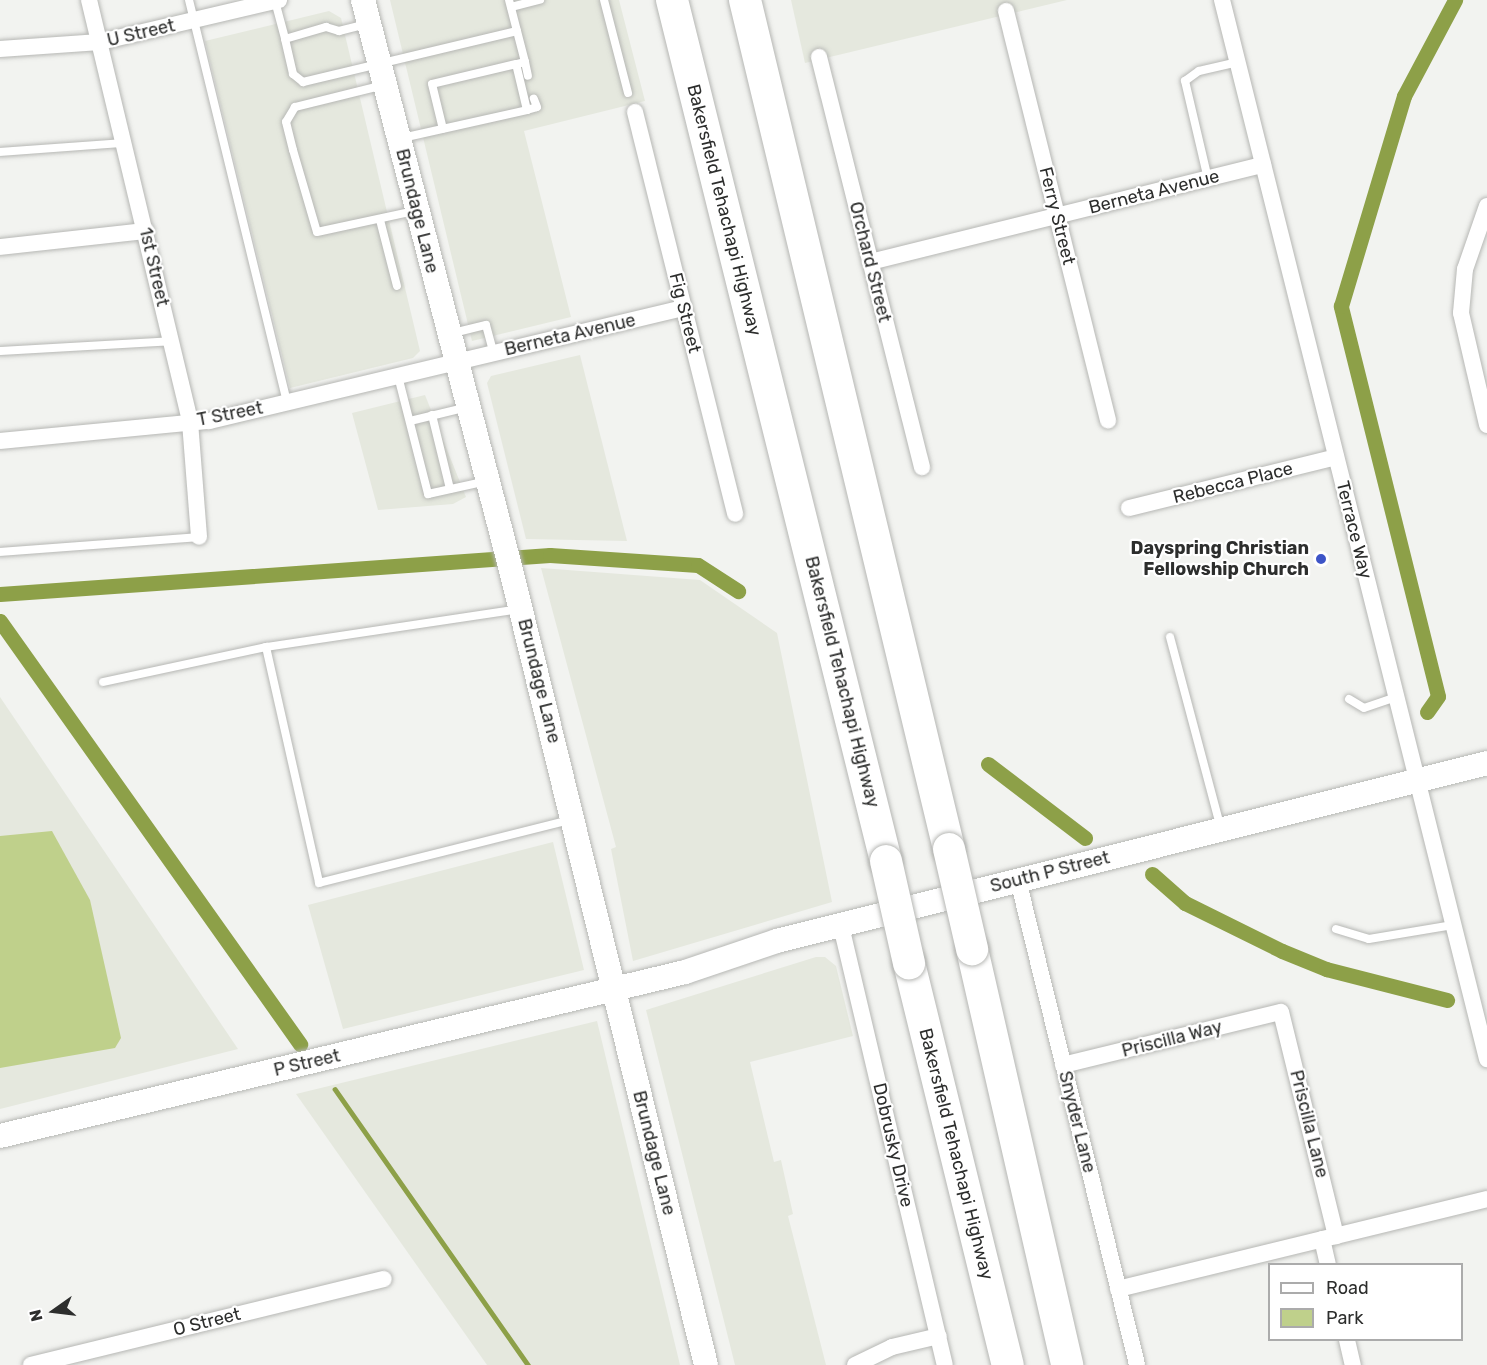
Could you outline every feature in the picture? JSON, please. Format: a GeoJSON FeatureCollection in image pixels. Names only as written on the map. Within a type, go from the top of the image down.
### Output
{"type":"FeatureCollection","features":[{"type":"Feature","properties":{"kind":"highway"},"geometry":{"type":"LineString","coordinates":[[665,0],[694,88]]}},
{"type":"Feature","properties":{"kind":"highway","name":"Bakersfield Tehachapi Highway"},"geometry":{"type":"LineString","coordinates":[[672,0],[886,861],[1008,1365]]}},
{"type":"Feature","properties":{"kind":"highway"},"geometry":{"type":"LineString","coordinates":[[745,0],[949,849],[1067,1365]]}},
{"type":"Feature","properties":{"kind":"highway"},"geometry":{"type":"LineString","coordinates":[[753,0],[764,80]]}},
{"type":"Feature","properties":{"kind":"highway"},"geometry":{"type":"LineString","coordinates":[[963,1185],[984,1365]]}},
{"type":"Feature","properties":{"kind":"street","name":"1st Street"},"geometry":{"type":"LineString","coordinates":[[89,0],[190,422],[200,537]]}},
{"type":"Feature","properties":{"kind":"street","name":"U Street"},"geometry":{"type":"LineString","coordinates":[[0,49],[100,42],[277,0]]}},
{"type":"Feature","properties":{"kind":"street","name":"Brundage Lane"},"geometry":{"type":"LineString","coordinates":[[363,0],[521,609],[706,1365]]}},
{"type":"Feature","properties":{"kind":"street","name":"Terrace Way"},"geometry":{"type":"LineString","coordinates":[[1222,0],[1487,1059]]}},
{"type":"Feature","properties":{"kind":"street","name":"Ferry Street"},"geometry":{"type":"LineString","coordinates":[[1006,11],[1108,421]]}},
{"type":"Feature","properties":{"kind":"street","name":"Orchard Street"},"geometry":{"type":"LineString","coordinates":[[819,57],[922,467]]}},
{"type":"Feature","properties":{"kind":"street","name":"Fig Street"},"geometry":{"type":"LineString","coordinates":[[635,112],[735,513]]}},
{"type":"Feature","properties":{"kind":"street","name":"Berneta Avenue"},"geometry":{"type":"LineString","coordinates":[[870,262],[1263,165]]}},
{"type":"Feature","properties":{"kind":"street"},"geometry":{"type":"LineString","coordinates":[[1487,206],[1465,269],[1461,313],[1487,424]]}},
{"type":"Feature","properties":{"kind":"street"},"geometry":{"type":"LineString","coordinates":[[0,247],[146,231]]}},
{"type":"Feature","properties":{"kind":"street","name":"Berneta Avenue"},"geometry":{"type":"LineString","coordinates":[[455,361],[684,308]]}},
{"type":"Feature","properties":{"kind":"street","name":"T Street"},"geometry":{"type":"LineString","coordinates":[[0,441],[190,422],[287,403],[455,361]]}},
{"type":"Feature","properties":{"kind":"street","name":"Rebecca Place"},"geometry":{"type":"LineString","coordinates":[[1129,508],[1336,457]]}},
{"type":"Feature","properties":{"kind":"street","name":"South P Street"},"geometry":{"type":"LineString","coordinates":[[615,989],[841,926],[1018,880],[1487,763]]}},
{"type":"Feature","properties":{"kind":"street","name":"Snyder Lane"},"geometry":{"type":"LineString","coordinates":[[1018,880],[1137,1365]]}},
{"type":"Feature","properties":{"kind":"street","name":"Dobrusky Drive"},"geometry":{"type":"LineString","coordinates":[[841,926],[945,1365]]}},
{"type":"Feature","properties":{"kind":"street","name":"P Street"},"geometry":{"type":"LineString","coordinates":[[0,1136],[615,989]]}},
{"type":"Feature","properties":{"kind":"street","name":"Priscilla Way"},"geometry":{"type":"LineString","coordinates":[[1063,1065],[1281,1012]]}},
{"type":"Feature","properties":{"kind":"street","name":"Priscilla Lane"},"geometry":{"type":"LineString","coordinates":[[1281,1012],[1329,1238],[1328,1263]]}},
{"type":"Feature","properties":{"kind":"street"},"geometry":{"type":"LineString","coordinates":[[1118,1289],[1487,1199]]}},
{"type":"Feature","properties":{"kind":"street","name":"O Street"},"geometry":{"type":"LineString","coordinates":[[31,1365],[384,1279]]}},
{"type":"Feature","properties":{"kind":"street"},"geometry":{"type":"LineString","coordinates":[[855,1365],[892,1347],[939,1336]]}},
{"type":"Feature","properties":{"kind":"street"},"geometry":{"type":"LineString","coordinates":[[1347,1341],[1353,1365]]}},
{"type":"Feature","properties":{"kind":"lane"},"geometry":{"type":"LineString","coordinates":[[189,0],[287,403]]}},
{"type":"Feature","properties":{"kind":"lane"},"geometry":{"type":"LineString","coordinates":[[277,0],[293,74],[303,82],[345,72]]}},
{"type":"Feature","properties":{"kind":"lane"},"geometry":{"type":"LineString","coordinates":[[527,110],[517,31],[510,4],[540,0]]}},
{"type":"Feature","properties":{"kind":"lane"},"geometry":{"type":"LineString","coordinates":[[604,0],[628,93]]}},
{"type":"Feature","properties":{"kind":"lane"},"geometry":{"type":"LineString","coordinates":[[285,39],[326,27],[339,31],[369,24]]}},
{"type":"Feature","properties":{"kind":"lane"},"geometry":{"type":"LineString","coordinates":[[417,211],[324,234],[312,228],[286,122],[295,107],[382,75],[517,31]]}},
{"type":"Feature","properties":{"kind":"lane"},"geometry":{"type":"LineString","coordinates":[[1208,179],[1185,81],[1199,71],[1238,62]]}},
{"type":"Feature","properties":{"kind":"lane"},"geometry":{"type":"LineString","coordinates":[[520,63],[528,76]]}},
{"type":"Feature","properties":{"kind":"lane"},"geometry":{"type":"LineString","coordinates":[[443,129],[432,84],[520,63]]}},
{"type":"Feature","properties":{"kind":"lane"},"geometry":{"type":"LineString","coordinates":[[331,72],[382,75]]}},
{"type":"Feature","properties":{"kind":"lane"},"geometry":{"type":"LineString","coordinates":[[398,139],[527,110],[537,107],[534,99]]}},
{"type":"Feature","properties":{"kind":"lane"},"geometry":{"type":"LineString","coordinates":[[0,152],[125,143]]}},
{"type":"Feature","properties":{"kind":"lane"},"geometry":{"type":"LineString","coordinates":[[380,220],[396,286]]}},
{"type":"Feature","properties":{"kind":"lane"},"geometry":{"type":"LineString","coordinates":[[448,334],[486,325],[492,352]]}},
{"type":"Feature","properties":{"kind":"lane"},"geometry":{"type":"LineString","coordinates":[[0,351],[171,341]]}},
{"type":"Feature","properties":{"kind":"lane"},"geometry":{"type":"LineString","coordinates":[[398,375],[428,494],[487,481]]}},
{"type":"Feature","properties":{"kind":"lane"},"geometry":{"type":"LineString","coordinates":[[410,421],[468,407]]}},
{"type":"Feature","properties":{"kind":"lane"},"geometry":{"type":"LineString","coordinates":[[432,416],[450,489]]}},
{"type":"Feature","properties":{"kind":"lane"},"geometry":{"type":"LineString","coordinates":[[0,552],[200,537]]}},
{"type":"Feature","properties":{"kind":"lane"},"geometry":{"type":"LineString","coordinates":[[103,682],[266,647],[521,609]]}},
{"type":"Feature","properties":{"kind":"lane"},"geometry":{"type":"LineString","coordinates":[[1170,637],[1221,830]]}},
{"type":"Feature","properties":{"kind":"lane"},"geometry":{"type":"LineString","coordinates":[[266,647],[319,883],[573,819]]}},
{"type":"Feature","properties":{"kind":"lane"},"geometry":{"type":"LineString","coordinates":[[1349,699],[1364,708],[1396,697]]}},
{"type":"Feature","properties":{"kind":"lane"},"geometry":{"type":"LineString","coordinates":[[1336,929],[1369,939],[1454,924]]}},
{"type":"Feature","properties":{"kind":"shaded area"},"geometry":{"type":"Polygon","coordinates":[[[390,0],[619,0],[645,101],[524,131],[571,317],[472,341],[390,0]]]}},
{"type":"Feature","properties":{"kind":"shaded area"},"geometry":{"type":"Polygon","coordinates":[[[791,0],[1067,0],[805,63],[791,0]]]}},
{"type":"Feature","properties":{"kind":"shaded area"},"geometry":{"type":"Polygon","coordinates":[[[329,11],[341,18],[420,351],[413,358],[290,388],[205,41],[329,11]]]}},
{"type":"Feature","properties":{"kind":"shaded area"},"geometry":{"type":"Polygon","coordinates":[[[580,355],[627,541],[526,539],[487,383],[491,376],[580,355]]]}},
{"type":"Feature","properties":{"kind":"shaded area"},"geometry":{"type":"Polygon","coordinates":[[[425,395],[466,497],[453,504],[378,510],[352,413],[425,395]]]}},
{"type":"Feature","properties":{"kind":"shaded area"},"geometry":{"type":"Polygon","coordinates":[[[541,568],[700,580],[777,633],[832,902],[633,961],[611,849],[616,847],[541,568]]]}},
{"type":"Feature","properties":{"kind":"shaded area"},"geometry":{"type":"Polygon","coordinates":[[[0,697],[238,1049],[0,1109],[0,697]]]}},
{"type":"Feature","properties":{"kind":"shaded area"},"geometry":{"type":"Polygon","coordinates":[[[553,842],[584,970],[343,1029],[308,905],[553,842]]]}},
{"type":"Feature","properties":{"kind":"shaded area"},"geometry":{"type":"Polygon","coordinates":[[[816,957],[825,957],[836,966],[853,1036],[750,1062],[774,1162],[781,1160],[793,1214],[788,1216],[826,1365],[735,1365],[646,1010],[816,957]]]}},
{"type":"Feature","properties":{"kind":"shaded area"},"geometry":{"type":"Polygon","coordinates":[[[597,1021],[680,1365],[487,1365],[296,1094],[597,1021]]]}},
{"type":"Feature","properties":{"kind":"green space"},"geometry":{"type":"Polygon","coordinates":[[[52,831],[90,900],[121,1038],[115,1048],[0,1068],[0,836],[52,831]]]}},
{"type":"Feature","properties":{"kind":"waterway"},"geometry":{"type":"LineString","coordinates":[[1427,712],[1438,696],[1341,306],[1404,96],[1455,0]]}},
{"type":"Feature","properties":{"kind":"waterway"},"geometry":{"type":"LineString","coordinates":[[0,594],[550,555],[698,565],[738,591]]}},
{"type":"Feature","properties":{"kind":"waterway"},"geometry":{"type":"LineString","coordinates":[[0,621],[300,1044]]}},
{"type":"Feature","properties":{"kind":"waterway"},"geometry":{"type":"LineString","coordinates":[[988,764],[1085,838]]}},
{"type":"Feature","properties":{"kind":"waterway"},"geometry":{"type":"LineString","coordinates":[[1152,874],[1185,903],[1282,951],[1326,969],[1447,1000]]}},
{"type":"Feature","properties":{"kind":"waterway"},"geometry":{"type":"LineString","coordinates":[[335,1089],[528,1365]]}},
{"type":"Feature","properties":{"kind":"place","name":"Dayspring Christian Fellowship Church"},"geometry":{"type":"Point","coordinates":[1321,559]}}]}
